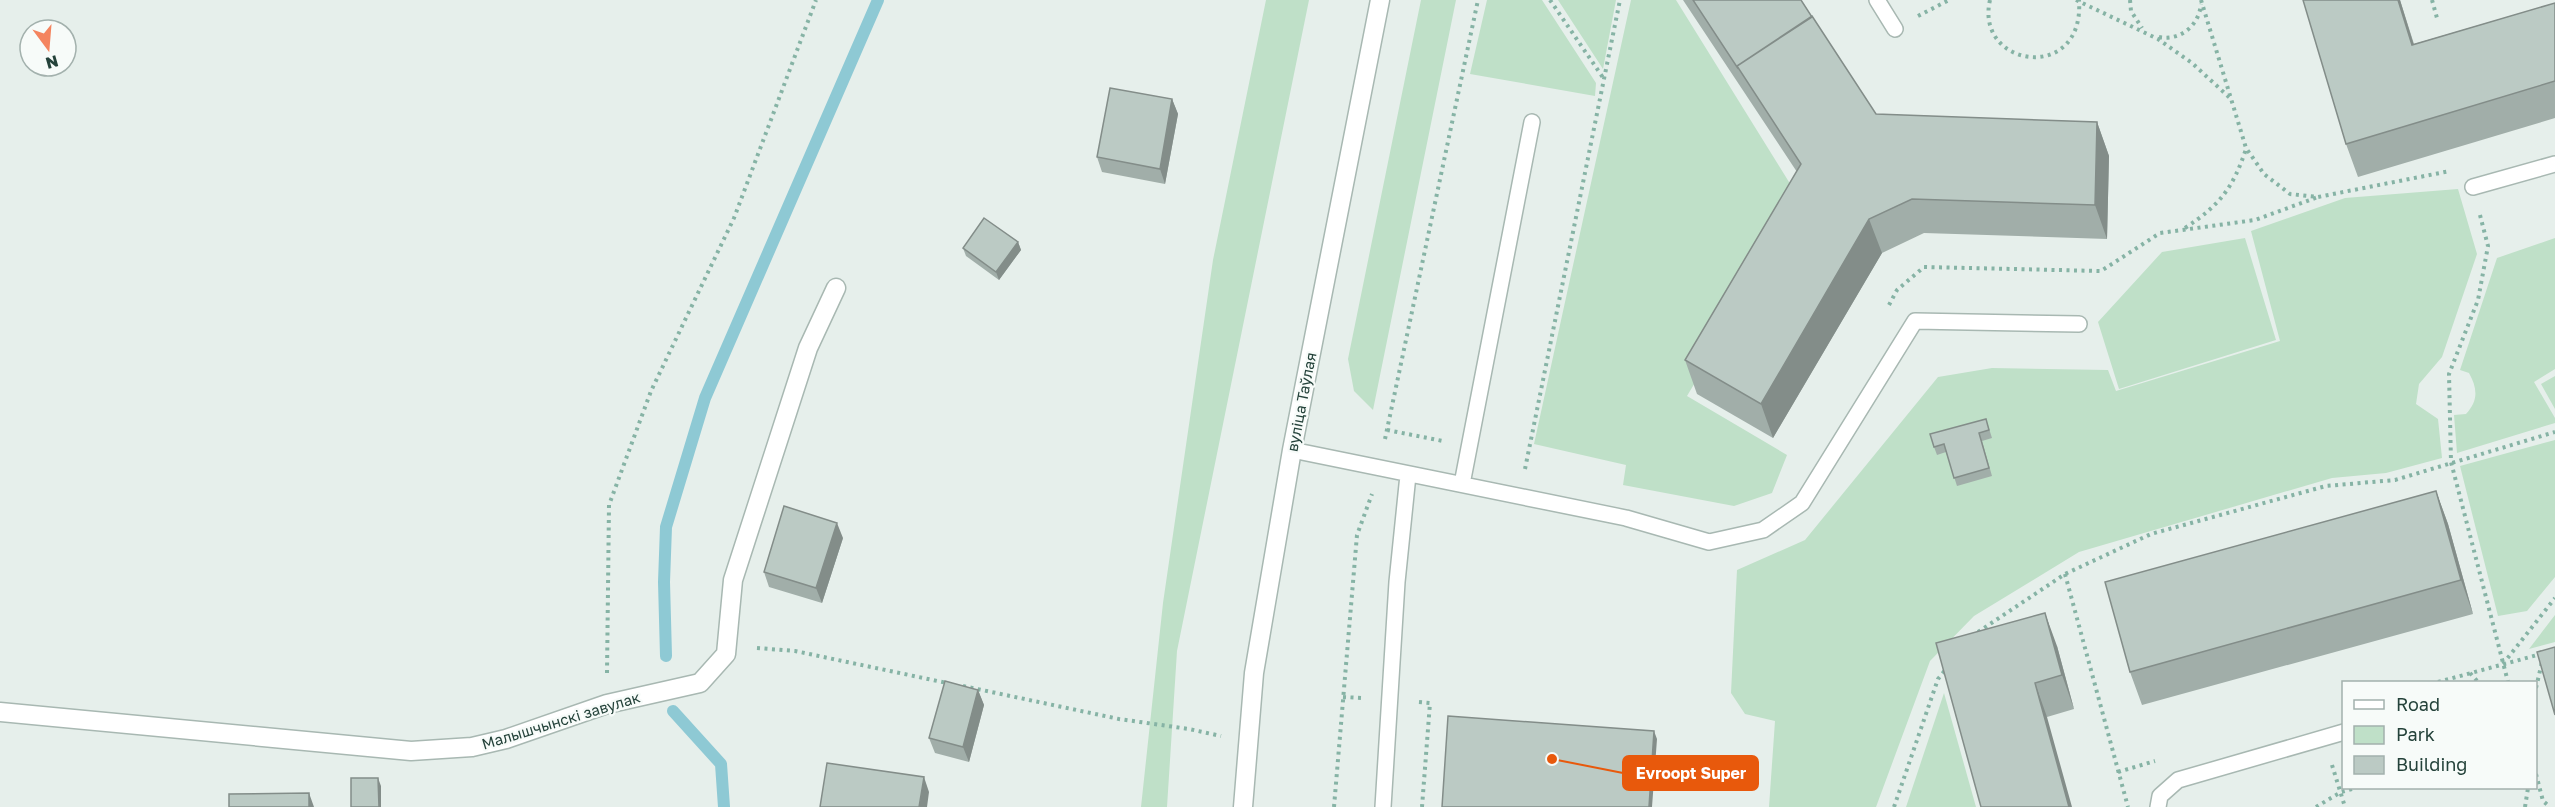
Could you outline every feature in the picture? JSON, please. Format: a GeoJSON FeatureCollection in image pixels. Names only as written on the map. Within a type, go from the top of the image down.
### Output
{"type":"FeatureCollection","features":[{"type":"Feature","properties":{"kind":"street","name":"вуліца Таўлая"},"geometry":{"type":"LineString","coordinates":[[1243,807],[1254,673],[1292,450],[1380,0]]}},
{"type":"Feature","properties":{"kind":"street"},"geometry":{"type":"LineString","coordinates":[[726,654],[733,580],[808,348],[836,288]]}},
{"type":"Feature","properties":{"kind":"street","name":"Малышчынскі завулак"},"geometry":{"type":"LineString","coordinates":[[0,712],[411,751],[472,747],[506,739],[607,704],[700,683],[726,654]]}},
{"type":"Feature","properties":{"kind":"lane"},"geometry":{"type":"LineString","coordinates":[[1877,0],[1895,30]]}},
{"type":"Feature","properties":{"kind":"lane"},"geometry":{"type":"LineString","coordinates":[[1462,484],[1532,122]]}},
{"type":"Feature","properties":{"kind":"lane"},"geometry":{"type":"LineString","coordinates":[[2473,188],[2555,164]]}},
{"type":"Feature","properties":{"kind":"lane"},"geometry":{"type":"LineString","coordinates":[[1292,450],[1626,518],[1709,542],[1763,530],[1802,502],[1915,321],[2079,324]]}},
{"type":"Feature","properties":{"kind":"lane"},"geometry":{"type":"LineString","coordinates":[[1383,807],[1397,582],[1408,475]]}},
{"type":"Feature","properties":{"kind":"lane"},"geometry":{"type":"LineString","coordinates":[[2158,807],[2160,796],[2178,780],[2342,732]]}},
{"type":"Feature","properties":{"kind":"path"},"geometry":{"type":"LineString","coordinates":[[607,704],[609,505],[651,390],[734,218],[816,0]]}},
{"type":"Feature","properties":{"kind":"path"},"geometry":{"type":"LineString","coordinates":[[1334,807],[1357,535],[1372,495],[1377,466],[1388,430],[1478,0]]}},
{"type":"Feature","properties":{"kind":"path"},"geometry":{"type":"LineString","coordinates":[[1550,0],[1604,80]]}},
{"type":"Feature","properties":{"kind":"path"},"geometry":{"type":"LineString","coordinates":[[1520,496],[1620,0]]}},
{"type":"Feature","properties":{"kind":"path"},"geometry":{"type":"LineString","coordinates":[[1990,0],[1987,12],[1993,33],[2008,50],[2028,58],[2051,56],[2069,43],[2080,23],[2078,0]]}},
{"type":"Feature","properties":{"kind":"path"},"geometry":{"type":"LineString","coordinates":[[2078,0],[2153,36],[2165,38],[2188,31],[2196,22],[2201,0]]}},
{"type":"Feature","properties":{"kind":"path"},"geometry":{"type":"LineString","coordinates":[[2130,0],[2131,11],[2136,22],[2192,63],[2232,100]]}},
{"type":"Feature","properties":{"kind":"path"},"geometry":{"type":"LineString","coordinates":[[2201,0],[2246,148],[2264,174],[2290,194],[2318,197],[2467,168],[2488,246],[2478,300],[2449,375],[2451,462],[2508,681]]}},
{"type":"Feature","properties":{"kind":"path"},"geometry":{"type":"LineString","coordinates":[[2432,0],[2437,18]]}},
{"type":"Feature","properties":{"kind":"path"},"geometry":{"type":"LineString","coordinates":[[2182,230],[2206,214],[2223,198],[2237,176],[2246,148]]}},
{"type":"Feature","properties":{"kind":"path"},"geometry":{"type":"LineString","coordinates":[[1973,635],[2065,574],[2151,534],[2326,486],[2395,480],[2555,432]]}},
{"type":"Feature","properties":{"kind":"path"},"geometry":{"type":"LineString","coordinates":[[2065,574],[2128,807]]}},
{"type":"Feature","properties":{"kind":"path"},"geometry":{"type":"LineString","coordinates":[[2502,664],[2555,598]]}},
{"type":"Feature","properties":{"kind":"path"},"geometry":{"type":"LineString","coordinates":[[726,654],[756,648],[795,651],[1119,719],[1189,729]]}},
{"type":"Feature","properties":{"kind":"path"},"geometry":{"type":"LineString","coordinates":[[2442,681],[2545,653],[2537,681]]}},
{"type":"Feature","properties":{"kind":"path"},"geometry":{"type":"LineString","coordinates":[[1894,807],[1938,679],[1952,662]]}},
{"type":"Feature","properties":{"kind":"path"},"geometry":{"type":"LineString","coordinates":[[2470,673],[2477,681]]}},
{"type":"Feature","properties":{"kind":"path"},"geometry":{"type":"LineString","coordinates":[[1422,807],[1430,703]]}},
{"type":"Feature","properties":{"kind":"path"},"geometry":{"type":"LineString","coordinates":[[2537,781],[2543,801],[2550,807]]}},
{"type":"Feature","properties":{"kind":"path"},"geometry":{"type":"LineString","coordinates":[[2316,807],[2341,792],[2352,789]]}},
{"type":"Feature","properties":{"kind":"path"},"geometry":{"type":"LineString","coordinates":[[2525,807],[2528,789]]}},
{"type":"Feature","properties":{"kind":"path"},"geometry":{"type":"LineString","coordinates":[[2341,792],[2345,807]]}},
{"type":"Feature","properties":{"kind":"green space"},"geometry":{"type":"Polygon","coordinates":[[[1266,0],[1309,0],[1177,651],[1167,807],[1141,807],[1163,603],[1213,260],[1266,0]]]}},
{"type":"Feature","properties":{"kind":"green space"},"geometry":{"type":"Polygon","coordinates":[[[1421,0],[1456,0],[1373,410],[1354,391],[1348,359],[1421,0]]]}},
{"type":"Feature","properties":{"kind":"green space"},"geometry":{"type":"Polygon","coordinates":[[[1487,0],[1542,0],[1596,83],[1595,96],[1470,74],[1487,0]]]}},
{"type":"Feature","properties":{"kind":"green space"},"geometry":{"type":"Polygon","coordinates":[[[1558,0],[1616,0],[1603,69],[1558,0]]]}},
{"type":"Feature","properties":{"kind":"green space"},"geometry":{"type":"Polygon","coordinates":[[[1631,0],[1676,0],[1802,203],[1687,396],[1787,455],[1772,493],[1734,506],[1623,485],[1626,465],[1534,444],[1631,0]]]}},
{"type":"Feature","properties":{"kind":"green space"},"geometry":{"type":"Polygon","coordinates":[[[2458,189],[2477,254],[2442,357],[2419,384],[2416,404],[2438,419],[2442,458],[2386,473],[2332,478],[2079,552],[1974,616],[1930,661],[1876,807],[1769,807],[1775,721],[1745,714],[1731,693],[1737,570],[1805,540],[1938,377],[1992,368],[2108,370],[2116,391],[2280,341],[2251,231],[2345,198],[2458,189]]]}},
{"type":"Feature","properties":{"kind":"green space"},"geometry":{"type":"Polygon","coordinates":[[[2245,238],[2276,340],[2119,389],[2098,322],[2162,252],[2245,238]]]}},
{"type":"Feature","properties":{"kind":"green space"},"geometry":{"type":"Polygon","coordinates":[[[2555,238],[2555,369],[2534,382],[2555,418],[2555,423],[2457,453],[2454,415],[2466,414],[2475,400],[2474,384],[2469,373],[2460,370],[2497,258],[2555,238]]]}},
{"type":"Feature","properties":{"kind":"green space"},"geometry":{"type":"Polygon","coordinates":[[[2555,376],[2555,409],[2541,384],[2555,376]]]}},
{"type":"Feature","properties":{"kind":"green space"},"geometry":{"type":"Polygon","coordinates":[[[2555,440],[2555,577],[2527,611],[2498,616],[2460,466],[2555,440]]]}},
{"type":"Feature","properties":{"kind":"green space"},"geometry":{"type":"Polygon","coordinates":[[[2555,615],[2555,642],[2529,649],[2555,615]]]}},
{"type":"Feature","properties":{"kind":"green space"},"geometry":{"type":"Polygon","coordinates":[[[1944,693],[1976,807],[1906,807],[1944,693]]]}},
{"type":"Feature","properties":{"kind":"building"},"geometry":{"type":"Polygon","coordinates":[[[1693,0],[1801,0],[1812,17],[1737,67],[1693,0]]]}},
{"type":"Feature","properties":{"kind":"building"},"geometry":{"type":"Polygon","coordinates":[[[2303,0],[2398,0],[2412,45],[2555,3],[2555,81],[2346,144],[2303,0]]]}},
{"type":"Feature","properties":{"kind":"building"},"geometry":{"type":"Polygon","coordinates":[[[1812,16],[1876,114],[2097,122],[2095,205],[1912,199],[1869,219],[1761,404],[1685,360],[1801,164],[1737,66],[1812,16]]]}},
{"type":"Feature","properties":{"kind":"building"},"geometry":{"type":"Polygon","coordinates":[[[1110,88],[1172,99],[1160,169],[1097,157],[1110,88]]]}},
{"type":"Feature","properties":{"kind":"building"},"geometry":{"type":"Polygon","coordinates":[[[984,218],[1018,242],[996,272],[963,248],[984,218]]]}},
{"type":"Feature","properties":{"kind":"building"},"geometry":{"type":"Polygon","coordinates":[[[1986,419],[1989,430],[1979,433],[1989,468],[1954,478],[1944,444],[1934,447],[1930,434],[1986,419]]]}},
{"type":"Feature","properties":{"kind":"building"},"geometry":{"type":"Polygon","coordinates":[[[2436,491],[2461,580],[2130,672],[2105,582],[2436,491]]]}},
{"type":"Feature","properties":{"kind":"building"},"geometry":{"type":"Polygon","coordinates":[[[784,506],[837,523],[816,588],[764,572],[784,506]]]}},
{"type":"Feature","properties":{"kind":"building"},"geometry":{"type":"Polygon","coordinates":[[[2045,613],[2062,675],[2035,683],[2069,807],[1981,807],[1936,643],[2045,613]]]}},
{"type":"Feature","properties":{"kind":"building"},"geometry":{"type":"Polygon","coordinates":[[[2555,647],[2555,715],[2537,652],[2555,647]]]}},
{"type":"Feature","properties":{"kind":"building"},"geometry":{"type":"Polygon","coordinates":[[[945,681],[978,690],[963,747],[929,738],[945,681]]]}},
{"type":"Feature","properties":{"kind":"building"},"geometry":{"type":"Polygon","coordinates":[[[1448,716],[1654,731],[1649,807],[1442,807],[1448,716]]]}},
{"type":"Feature","properties":{"kind":"building"},"geometry":{"type":"Polygon","coordinates":[[[827,763],[924,777],[919,807],[820,807],[827,763]]]}},
{"type":"Feature","properties":{"kind":"building"},"geometry":{"type":"Polygon","coordinates":[[[351,778],[378,778],[379,807],[351,807],[351,778]]]}},
{"type":"Feature","properties":{"kind":"building"},"geometry":{"type":"Polygon","coordinates":[[[309,793],[309,807],[229,807],[229,794],[309,793]]]}},
{"type":"Feature","properties":{"kind":"waterway"},"geometry":{"type":"LineString","coordinates":[[666,656],[664,582],[666,527],[705,398],[878,0]]}},
{"type":"Feature","properties":{"kind":"waterway"},"geometry":{"type":"LineString","coordinates":[[673,711],[721,764],[724,807]]}},
{"type":"Feature","properties":{"kind":"place","name":"Evroopt Super"},"geometry":{"type":"Point","coordinates":[1552,759]}}]}
